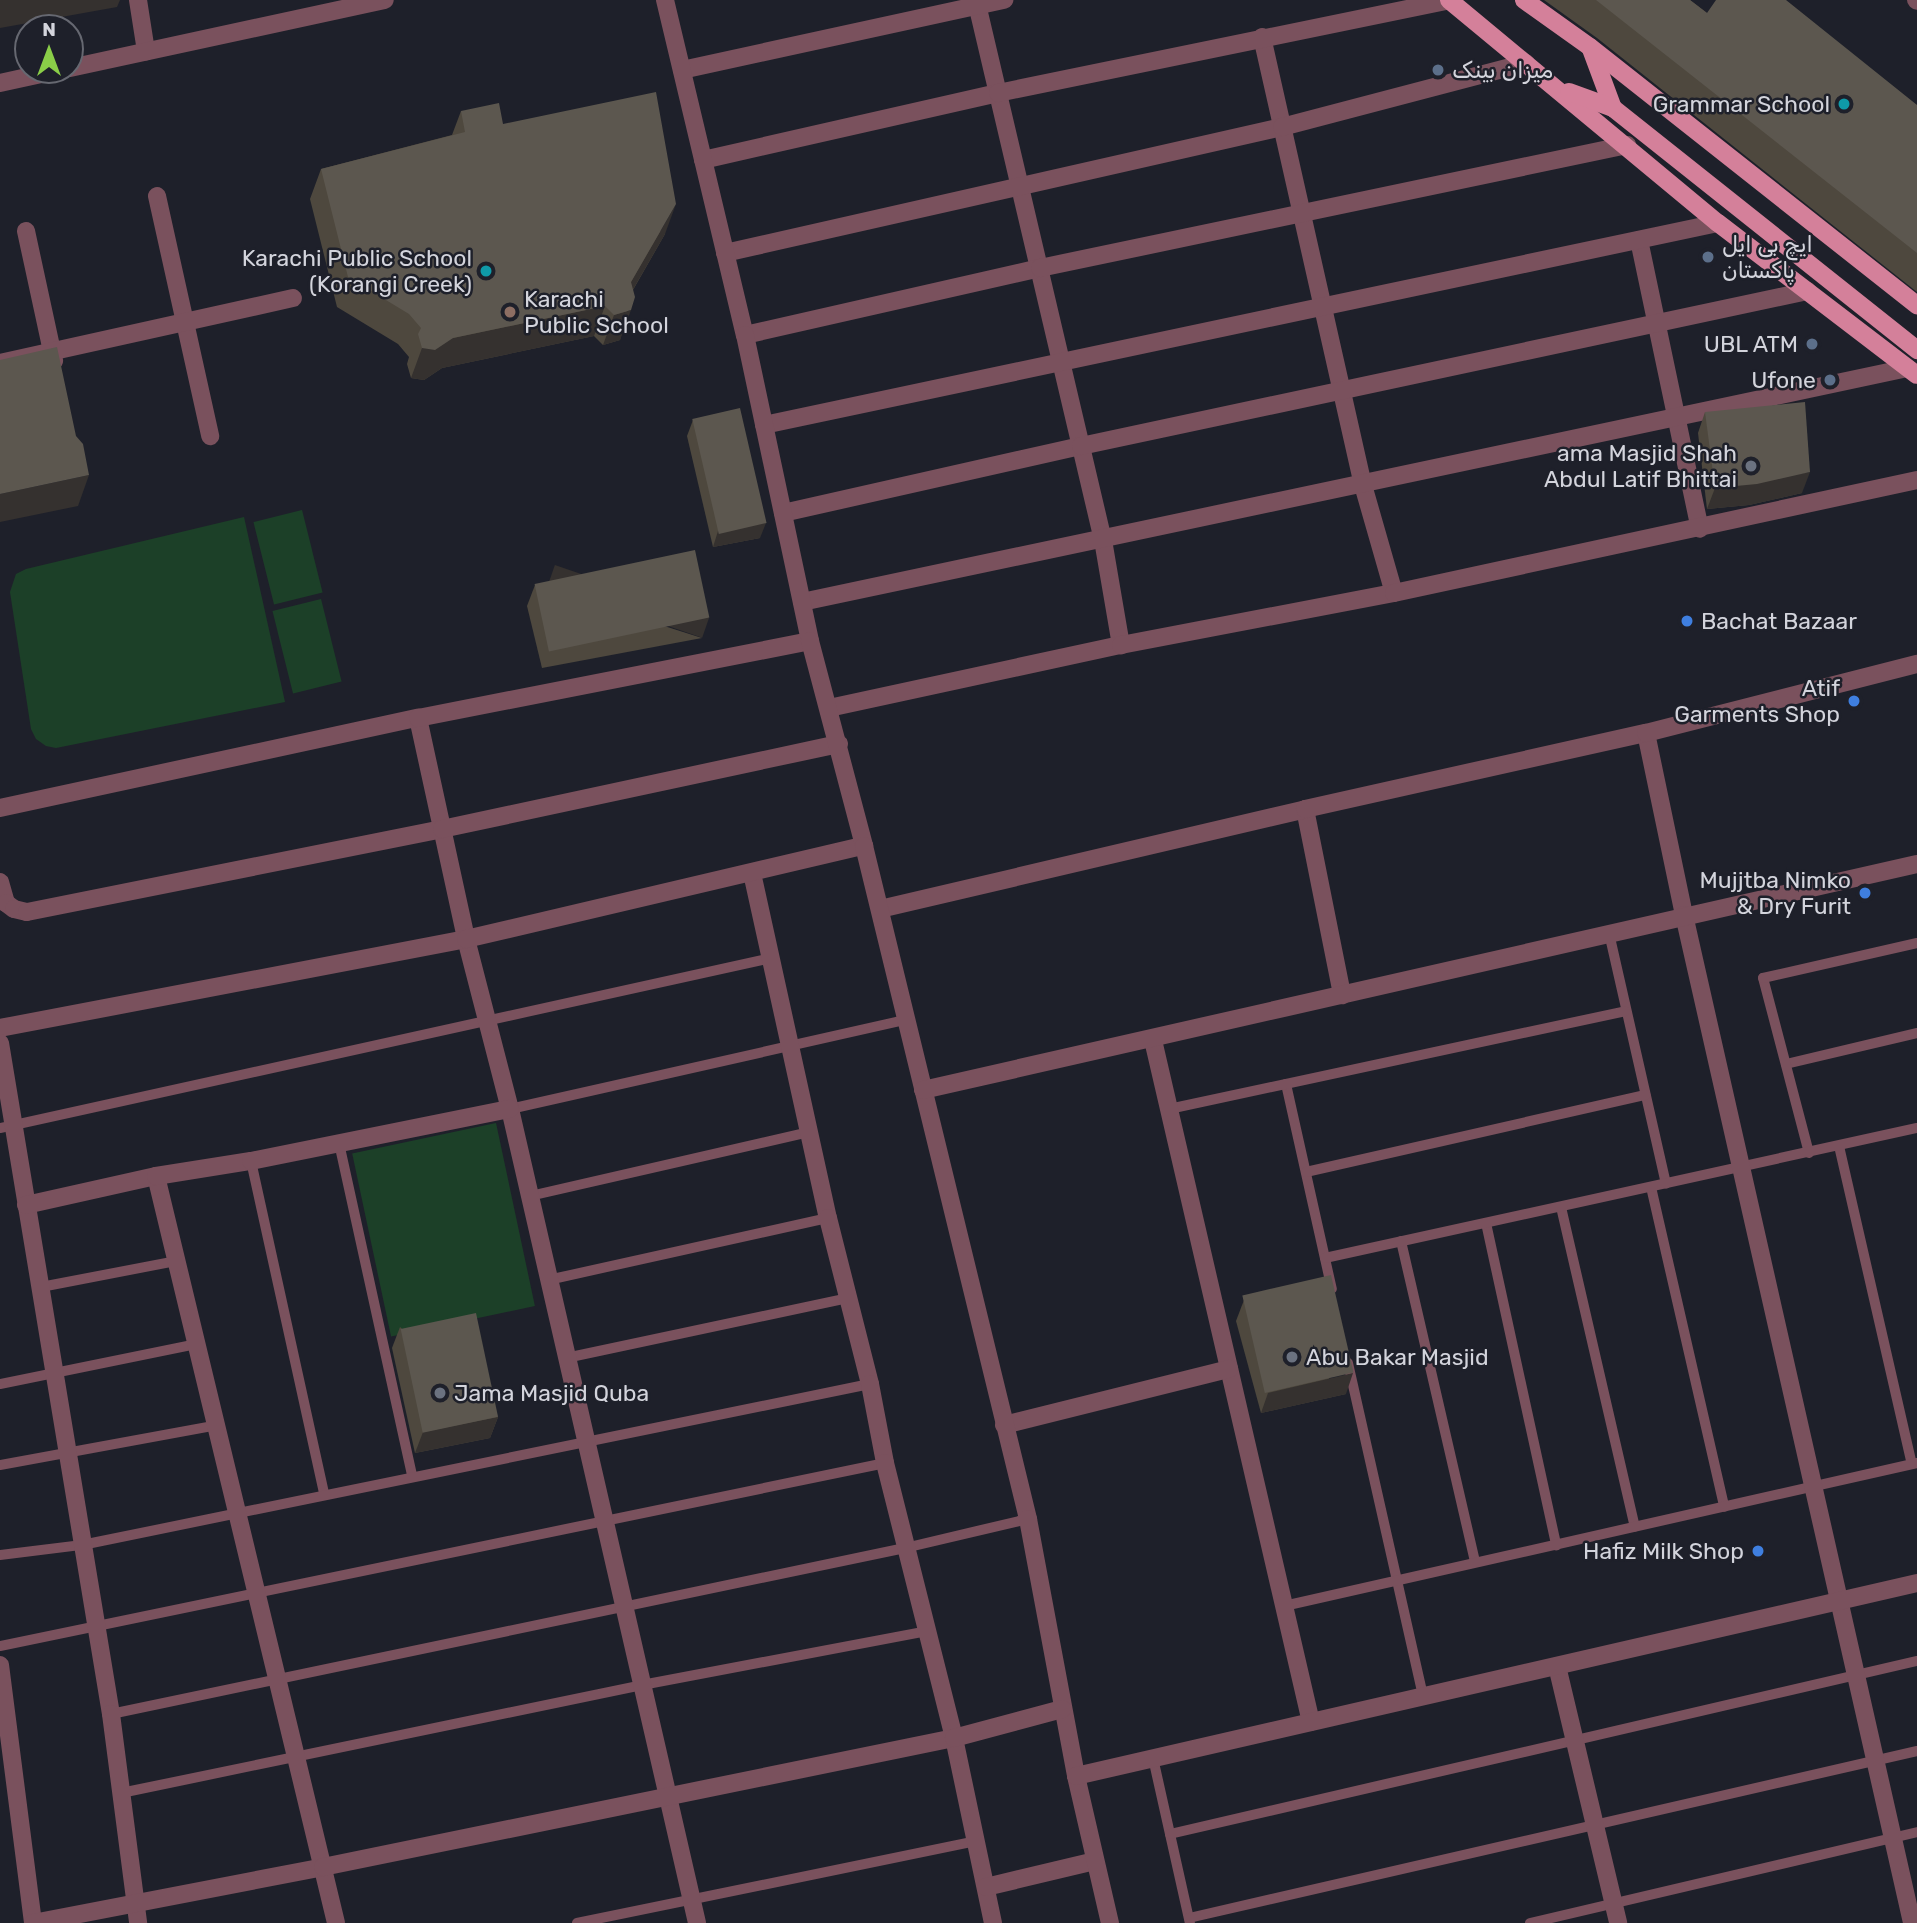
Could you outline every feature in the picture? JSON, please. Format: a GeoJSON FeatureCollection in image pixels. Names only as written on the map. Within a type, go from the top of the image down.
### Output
{"type":"FeatureCollection","features":[{"type":"Feature","properties":{"kind":"main road"},"geometry":{"type":"LineString","coordinates":[[1449,0],[1718,223],[1913,371]]}},
{"type":"Feature","properties":{"kind":"main road"},"geometry":{"type":"LineString","coordinates":[[1524,0],[1590,47],[1917,305]]}},
{"type":"Feature","properties":{"kind":"main road"},"geometry":{"type":"LineString","coordinates":[[1590,47],[1613,108]]}},
{"type":"Feature","properties":{"kind":"main road"},"geometry":{"type":"LineString","coordinates":[[1556,87],[1613,108],[1917,350]]}},
{"type":"Feature","properties":{"kind":"street"},"geometry":{"type":"LineString","coordinates":[[138,0],[146,51]]}},
{"type":"Feature","properties":{"kind":"street"},"geometry":{"type":"LineString","coordinates":[[84,65],[385,0]]}},
{"type":"Feature","properties":{"kind":"street"},"geometry":{"type":"LineString","coordinates":[[665,0],[744,335],[810,641],[880,909],[1028,1519],[1062,1709],[1110,1923]]}},
{"type":"Feature","properties":{"kind":"street"},"geometry":{"type":"LineString","coordinates":[[682,69],[976,3],[1004,0]]}},
{"type":"Feature","properties":{"kind":"street"},"geometry":{"type":"LineString","coordinates":[[703,160],[998,93],[1449,0]]}},
{"type":"Feature","properties":{"kind":"street"},"geometry":{"type":"LineString","coordinates":[[976,3],[1103,540],[1121,645]]}},
{"type":"Feature","properties":{"kind":"street"},"geometry":{"type":"LineString","coordinates":[[1262,37],[1363,485],[1394,593]]}},
{"type":"Feature","properties":{"kind":"street"},"geometry":{"type":"LineString","coordinates":[[725,253],[1282,127],[1526,62]]}},
{"type":"Feature","properties":{"kind":"street"},"geometry":{"type":"LineString","coordinates":[[744,335],[1040,268],[1627,145]]}},
{"type":"Feature","properties":{"kind":"street"},"geometry":{"type":"LineString","coordinates":[[157,196],[187,322],[210,436]]}},
{"type":"Feature","properties":{"kind":"street"},"geometry":{"type":"LineString","coordinates":[[764,425],[1718,223]]}},
{"type":"Feature","properties":{"kind":"street"},"geometry":{"type":"LineString","coordinates":[[26,231],[57,376]]}},
{"type":"Feature","properties":{"kind":"street"},"geometry":{"type":"LineString","coordinates":[[1639,240],[1700,529]]}},
{"type":"Feature","properties":{"kind":"street"},"geometry":{"type":"LineString","coordinates":[[783,513],[1342,389],[1808,291]]}},
{"type":"Feature","properties":{"kind":"street"},"geometry":{"type":"LineString","coordinates":[[0,363],[293,298]]}},
{"type":"Feature","properties":{"kind":"street"},"geometry":{"type":"LineString","coordinates":[[802,602],[1913,371]]}},
{"type":"Feature","properties":{"kind":"street"},"geometry":{"type":"LineString","coordinates":[[829,708],[1121,645],[1394,593],[1917,481]]}},
{"type":"Feature","properties":{"kind":"street"},"geometry":{"type":"LineString","coordinates":[[0,808],[418,718],[810,641]]}},
{"type":"Feature","properties":{"kind":"street"},"geometry":{"type":"LineString","coordinates":[[880,909],[1305,809],[1646,733],[1917,664]]}},
{"type":"Feature","properties":{"kind":"street"},"geometry":{"type":"LineString","coordinates":[[418,718],[466,939],[510,1109],[697,1923]]}},
{"type":"Feature","properties":{"kind":"street"},"geometry":{"type":"LineString","coordinates":[[1646,733],[1811,1488],[1912,1923]]}},
{"type":"Feature","properties":{"kind":"street"},"geometry":{"type":"LineString","coordinates":[[0,882],[6,903],[14,909],[27,912],[442,829],[839,744]]}},
{"type":"Feature","properties":{"kind":"street"},"geometry":{"type":"LineString","coordinates":[[1305,809],[1342,995]]}},
{"type":"Feature","properties":{"kind":"street"},"geometry":{"type":"LineString","coordinates":[[0,1028],[466,939],[864,846]]}},
{"type":"Feature","properties":{"kind":"street"},"geometry":{"type":"LineString","coordinates":[[923,1090],[1153,1040],[1684,915],[1917,864]]}},
{"type":"Feature","properties":{"kind":"street"},"geometry":{"type":"LineString","coordinates":[[752,873],[828,1218],[870,1384],[885,1463],[954,1738],[993,1923]]}},
{"type":"Feature","properties":{"kind":"street"},"geometry":{"type":"LineString","coordinates":[[1153,1040],[1311,1722]]}},
{"type":"Feature","properties":{"kind":"street"},"geometry":{"type":"LineString","coordinates":[[0,1043],[7,1126],[26,1205],[69,1452],[111,1714],[138,1923]]}},
{"type":"Feature","properties":{"kind":"street"},"geometry":{"type":"LineString","coordinates":[[26,1205],[156,1176],[251,1161],[510,1109]]}},
{"type":"Feature","properties":{"kind":"street"},"geometry":{"type":"LineString","coordinates":[[156,1176],[336,1923]]}},
{"type":"Feature","properties":{"kind":"street"},"geometry":{"type":"LineString","coordinates":[[1004,1425],[1229,1369]]}},
{"type":"Feature","properties":{"kind":"street"},"geometry":{"type":"LineString","coordinates":[[1076,1776],[1917,1583]]}},
{"type":"Feature","properties":{"kind":"street"},"geometry":{"type":"LineString","coordinates":[[0,1665],[33,1923],[323,1867],[954,1738],[1062,1709]]}},
{"type":"Feature","properties":{"kind":"street"},"geometry":{"type":"LineString","coordinates":[[1557,1666],[1618,1923]]}},
{"type":"Feature","properties":{"kind":"street"},"geometry":{"type":"LineString","coordinates":[[986,1887],[1095,1860]]}},
{"type":"Feature","properties":{"kind":"lane"},"geometry":{"type":"LineString","coordinates":[[1609,933],[1666,1184]]}},
{"type":"Feature","properties":{"kind":"lane"},"geometry":{"type":"LineString","coordinates":[[1808,1153],[1763,978],[1917,943]]}},
{"type":"Feature","properties":{"kind":"lane"},"geometry":{"type":"LineString","coordinates":[[7,1126],[771,958]]}},
{"type":"Feature","properties":{"kind":"lane"},"geometry":{"type":"LineString","coordinates":[[1169,1109],[1625,1011]]}},
{"type":"Feature","properties":{"kind":"lane"},"geometry":{"type":"LineString","coordinates":[[510,1109],[906,1020]]}},
{"type":"Feature","properties":{"kind":"lane"},"geometry":{"type":"LineString","coordinates":[[1786,1063],[1917,1033]]}},
{"type":"Feature","properties":{"kind":"lane"},"geometry":{"type":"LineString","coordinates":[[1286,1084],[1334,1298]]}},
{"type":"Feature","properties":{"kind":"lane"},"geometry":{"type":"LineString","coordinates":[[1306,1172],[1645,1095]]}},
{"type":"Feature","properties":{"kind":"lane"},"geometry":{"type":"LineString","coordinates":[[1325,1258],[1917,1128]]}},
{"type":"Feature","properties":{"kind":"lane"},"geometry":{"type":"LineString","coordinates":[[530,1196],[810,1132]]}},
{"type":"Feature","properties":{"kind":"lane"},"geometry":{"type":"LineString","coordinates":[[340,1143],[412,1476]]}},
{"type":"Feature","properties":{"kind":"lane"},"geometry":{"type":"LineString","coordinates":[[1284,1606],[1914,1464],[1839,1146]]}},
{"type":"Feature","properties":{"kind":"lane"},"geometry":{"type":"LineString","coordinates":[[251,1161],[324,1494]]}},
{"type":"Feature","properties":{"kind":"lane"},"geometry":{"type":"LineString","coordinates":[[1651,1187],[1724,1507]]}},
{"type":"Feature","properties":{"kind":"lane"},"geometry":{"type":"LineString","coordinates":[[1561,1207],[1635,1527]]}},
{"type":"Feature","properties":{"kind":"lane"},"geometry":{"type":"LineString","coordinates":[[548,1280],[828,1218]]}},
{"type":"Feature","properties":{"kind":"lane"},"geometry":{"type":"LineString","coordinates":[[1486,1223],[1556,1545]]}},
{"type":"Feature","properties":{"kind":"lane"},"geometry":{"type":"LineString","coordinates":[[1401,1241],[1475,1562]]}},
{"type":"Feature","properties":{"kind":"lane"},"geometry":{"type":"LineString","coordinates":[[40,1287],[176,1261]]}},
{"type":"Feature","properties":{"kind":"lane"},"geometry":{"type":"LineString","coordinates":[[566,1358],[848,1298]]}},
{"type":"Feature","properties":{"kind":"lane"},"geometry":{"type":"LineString","coordinates":[[0,1384],[196,1344]]}},
{"type":"Feature","properties":{"kind":"lane"},"geometry":{"type":"LineString","coordinates":[[1346,1352],[1423,1696]]}},
{"type":"Feature","properties":{"kind":"lane"},"geometry":{"type":"LineString","coordinates":[[0,1555],[82,1545],[870,1384]]}},
{"type":"Feature","properties":{"kind":"lane"},"geometry":{"type":"LineString","coordinates":[[0,1465],[218,1425]]}},
{"type":"Feature","properties":{"kind":"lane"},"geometry":{"type":"LineString","coordinates":[[0,1646],[885,1463]]}},
{"type":"Feature","properties":{"kind":"lane"},"geometry":{"type":"LineString","coordinates":[[111,1714],[905,1548],[1028,1519]]}},
{"type":"Feature","properties":{"kind":"lane"},"geometry":{"type":"LineString","coordinates":[[121,1793],[642,1685],[927,1631]]}},
{"type":"Feature","properties":{"kind":"lane"},"geometry":{"type":"LineString","coordinates":[[1170,1834],[1917,1661]]}},
{"type":"Feature","properties":{"kind":"lane"},"geometry":{"type":"LineString","coordinates":[[1153,1758],[1189,1921],[1917,1751]]}},
{"type":"Feature","properties":{"kind":"lane"},"geometry":{"type":"LineString","coordinates":[[1530,1923],[1917,1832]]}},
{"type":"Feature","properties":{"kind":"lane"},"geometry":{"type":"LineString","coordinates":[[576,1923],[976,1841]]}},
{"type":"Feature","properties":{"kind":"green space"},"geometry":{"type":"Polygon","coordinates":[[[302,510],[323,592],[274,605],[253,522],[302,510]]]}},
{"type":"Feature","properties":{"kind":"green space"},"geometry":{"type":"Polygon","coordinates":[[[244,517],[285,702],[56,748],[46,746],[36,739],[31,729],[10,592],[16,574],[26,569],[244,517]]]}},
{"type":"Feature","properties":{"kind":"green space"},"geometry":{"type":"Polygon","coordinates":[[[321,599],[342,681],[293,694],[272,611],[321,599]]]}},
{"type":"Feature","properties":{"kind":"green space"},"geometry":{"type":"Polygon","coordinates":[[[496,1123],[535,1306],[391,1336],[352,1154],[496,1123]]]}},
{"type":"Feature","properties":{"kind":"building"},"geometry":{"type":"Polygon","coordinates":[[[1596,0],[1690,0],[1707,13],[1716,0],[1786,0],[1917,105],[1917,253],[1596,0]]]}},
{"type":"Feature","properties":{"kind":"building","name":"Karachi Public School (Korangi Creek)"},"geometry":{"type":"Polygon","coordinates":[[[656,92],[676,204],[631,282],[635,297],[631,310],[614,315],[605,306],[453,338],[435,350],[422,348],[418,334],[421,328],[409,314],[348,277],[321,169],[465,132],[461,111],[499,103],[503,124],[656,92]]]}},
{"type":"Feature","properties":{"kind":"building"},"geometry":{"type":"Polygon","coordinates":[[[57,347],[76,436],[83,444],[89,475],[0,494],[0,360],[57,347]]]}},
{"type":"Feature","properties":{"kind":"building","name":"ama Masjid Shah Abdul Latif Bhittai"},"geometry":{"type":"Polygon","coordinates":[[[1805,402],[1810,472],[1757,484],[1715,488],[1705,412],[1805,402]]]}},
{"type":"Feature","properties":{"kind":"building"},"geometry":{"type":"Polygon","coordinates":[[[740,408],[767,523],[719,534],[692,419],[740,408]]]}},
{"type":"Feature","properties":{"kind":"building"},"geometry":{"type":"Polygon","coordinates":[[[695,550],[709,617],[549,652],[535,584],[695,550]]]}},
{"type":"Feature","properties":{"kind":"building","name":"Abu Bakar Masjid"},"geometry":{"type":"Polygon","coordinates":[[[1331,1275],[1353,1372],[1265,1393],[1242,1295],[1331,1275]]]}},
{"type":"Feature","properties":{"kind":"building","name":"Jama Masjid Quba"},"geometry":{"type":"Polygon","coordinates":[[[476,1313],[498,1417],[423,1433],[401,1329],[476,1313]]]}},
{"type":"Feature","properties":{"kind":"place","name":"میزان بینک"},"geometry":{"type":"Point","coordinates":[1438,70]}},
{"type":"Feature","properties":{"kind":"place","name":"Grammar School"},"geometry":{"type":"Point","coordinates":[1844,104]}},
{"type":"Feature","properties":{"kind":"place","name":"ایچ بی ایل پاکستان"},"geometry":{"type":"Point","coordinates":[1708,257]}},
{"type":"Feature","properties":{"kind":"place","name":"Karachi Public School (Korangi Creek)"},"geometry":{"type":"Point","coordinates":[486,271]}},
{"type":"Feature","properties":{"kind":"place","name":"Karachi Public School"},"geometry":{"type":"Point","coordinates":[510,312]}},
{"type":"Feature","properties":{"kind":"place","name":"UBL ATM"},"geometry":{"type":"Point","coordinates":[1812,344]}},
{"type":"Feature","properties":{"kind":"place","name":"Ufone"},"geometry":{"type":"Point","coordinates":[1830,380]}},
{"type":"Feature","properties":{"kind":"place","name":"ama Masjid Shah Abdul Latif Bhittai"},"geometry":{"type":"Point","coordinates":[1751,466]}},
{"type":"Feature","properties":{"kind":"place","name":"Bachat Bazaar"},"geometry":{"type":"Point","coordinates":[1687,621]}},
{"type":"Feature","properties":{"kind":"place","name":"Atif Garments Shop"},"geometry":{"type":"Point","coordinates":[1854,701]}},
{"type":"Feature","properties":{"kind":"place","name":"Mujjtba Nimko & Dry Furit"},"geometry":{"type":"Point","coordinates":[1865,893]}},
{"type":"Feature","properties":{"kind":"place","name":"Abu Bakar Masjid"},"geometry":{"type":"Point","coordinates":[1292,1357]}},
{"type":"Feature","properties":{"kind":"place","name":"Jama Masjid Quba"},"geometry":{"type":"Point","coordinates":[440,1393]}},
{"type":"Feature","properties":{"kind":"place","name":"Hafiz Milk Shop"},"geometry":{"type":"Point","coordinates":[1758,1551]}}]}
